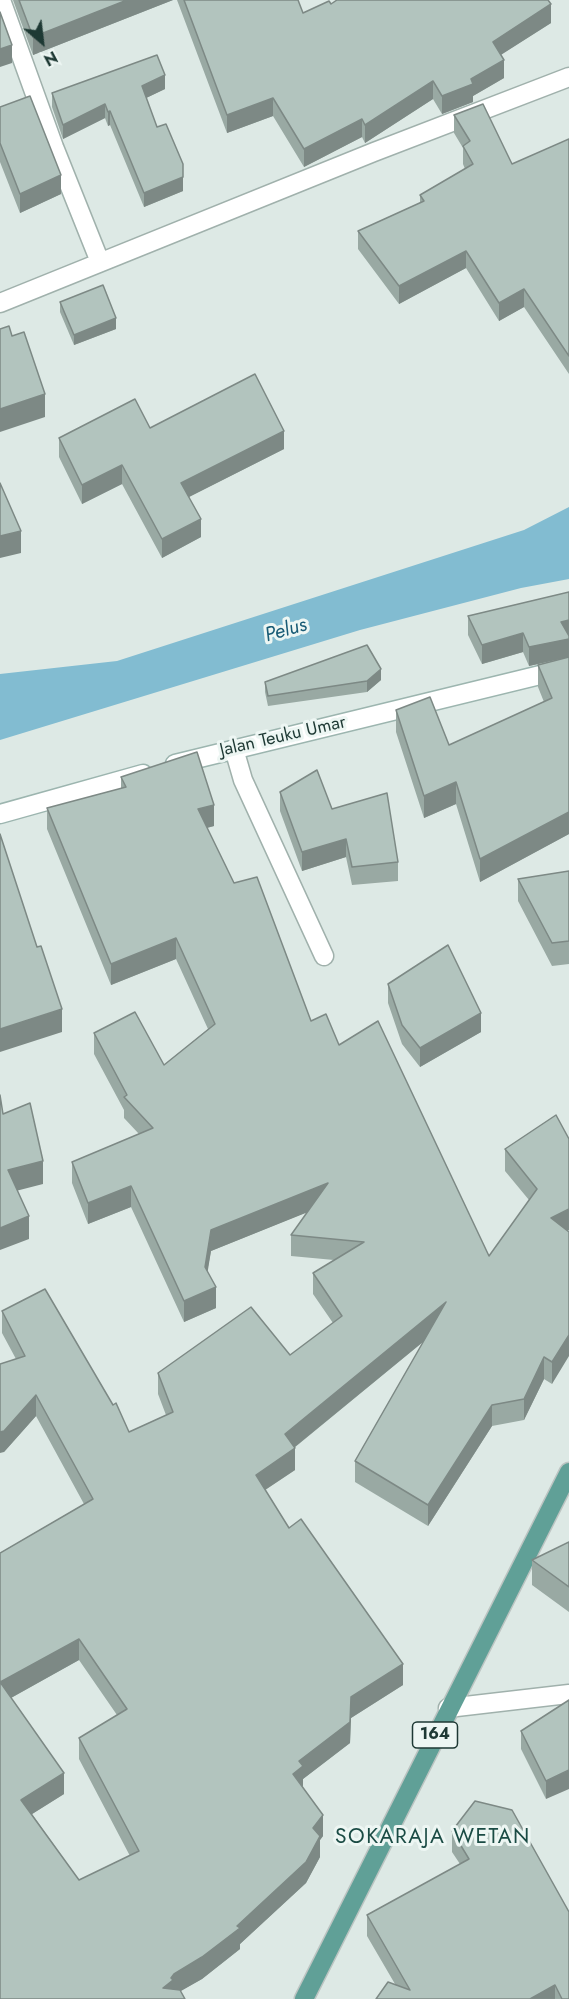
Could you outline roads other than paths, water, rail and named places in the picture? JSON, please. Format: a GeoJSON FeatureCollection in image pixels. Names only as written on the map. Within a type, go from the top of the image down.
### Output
{"type":"FeatureCollection","features":[{"type":"Feature","properties":{"kind":"main road","name":"164"},"geometry":{"type":"LineString","coordinates":[[304,1999],[448,1708],[569,1472]]}},
{"type":"Feature","properties":{"kind":"street"},"geometry":{"type":"LineString","coordinates":[[2,0],[54,147],[100,262]]}},
{"type":"Feature","properties":{"kind":"street"},"geometry":{"type":"LineString","coordinates":[[0,303],[569,77]]}},
{"type":"Feature","properties":{"kind":"street","name":"Jalan Teuku Umar"},"geometry":{"type":"LineString","coordinates":[[0,814],[234,749],[569,668]]}},
{"type":"Feature","properties":{"kind":"street"},"geometry":{"type":"LineString","coordinates":[[234,749],[243,780],[324,957]]}},
{"type":"Feature","properties":{"kind":"street"},"geometry":{"type":"LineString","coordinates":[[448,1708],[569,1694]]}},
{"type":"Feature","properties":{"kind":"water","name":"Pelus"},"geometry":{"type":"Polygon","coordinates":[[[569,507],[569,579],[521,588],[360,630],[0,740],[0,674],[117,661],[524,530],[569,507]]]}},
{"type":"Feature","properties":{"kind":"district","name":"SOKARAJA WETAN"},"geometry":{"type":"Point","coordinates":[433,1838]}}]}
